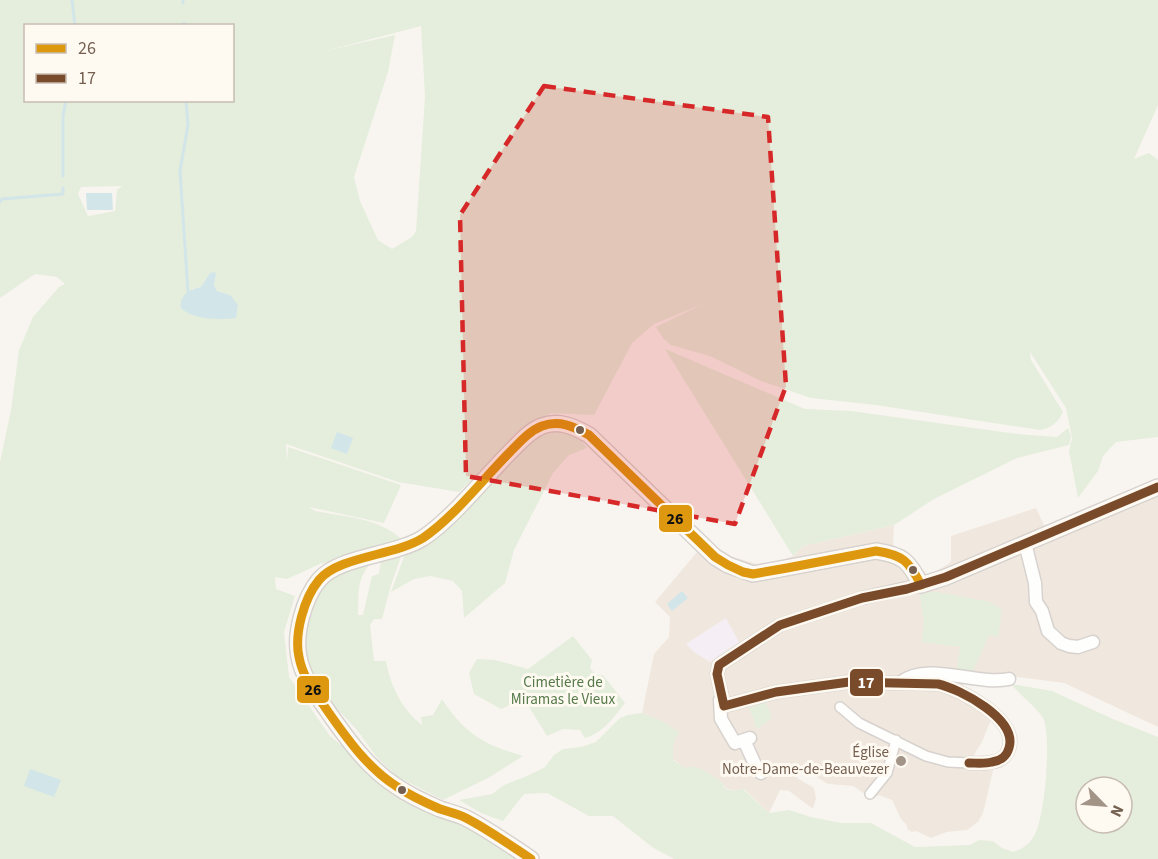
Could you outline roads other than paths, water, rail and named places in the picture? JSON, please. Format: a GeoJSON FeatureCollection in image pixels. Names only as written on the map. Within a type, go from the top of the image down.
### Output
{"type":"FeatureCollection","features":[{"type":"Feature","properties":{"kind":"street"},"geometry":{"type":"LineString","coordinates":[[531,859],[464,817],[436,807],[396,786],[364,759],[334,720],[304,675],[298,655],[299,636],[306,604],[313,588],[329,571],[408,546],[424,537],[456,508],[525,437],[539,427],[555,423],[567,424],[588,435],[690,534],[728,566],[753,574],[876,551],[889,553],[907,561],[921,585]]}},
{"type":"Feature","properties":{"kind":"street"},"geometry":{"type":"LineString","coordinates":[[840,707],[859,723],[926,756],[948,762],[991,763],[1006,755],[1010,747],[1010,738],[994,715],[984,706],[948,686],[849,682],[787,690],[752,697],[724,706],[717,674],[719,665],[780,625],[862,598],[946,577],[1158,487]]}},
{"type":"Feature","properties":{"kind":"street"},"geometry":{"type":"LineString","coordinates":[[1025,543],[1035,583],[1036,602],[1042,611],[1048,631],[1061,643],[1078,647],[1093,642]]}},
{"type":"Feature","properties":{"kind":"street"},"geometry":{"type":"LineString","coordinates":[[900,683],[909,676],[918,674],[956,675],[999,681],[1009,679]]}},
{"type":"Feature","properties":{"kind":"street"},"geometry":{"type":"LineString","coordinates":[[720,687],[721,719],[743,740],[761,773]]}},
{"type":"Feature","properties":{"kind":"street"},"geometry":{"type":"LineString","coordinates":[[870,794],[887,773],[896,740]]}},
{"type":"Feature","properties":{"kind":"waterway"},"geometry":{"type":"LineString","coordinates":[[72,0],[75,24]]}},
{"type":"Feature","properties":{"kind":"waterway"},"geometry":{"type":"LineString","coordinates":[[63,176],[63,116],[66,102]]}},
{"type":"Feature","properties":{"kind":"waterway"},"geometry":{"type":"LineString","coordinates":[[186,102],[188,125],[180,171],[188,292]]}},
{"type":"Feature","properties":{"kind":"waterway"},"geometry":{"type":"LineString","coordinates":[[0,202],[2,199],[63,194],[63,188]]}},
{"type":"Feature","properties":{"kind":"place","name":"Église Notre-Dame-de-Beauvezer"},"geometry":{"type":"Point","coordinates":[901,761]}},
{"type":"Feature","properties":{"kind":"park label","name":"Cimetière de Miramas le Vieux"},"geometry":{"type":"Point","coordinates":[563,690]}}]}
